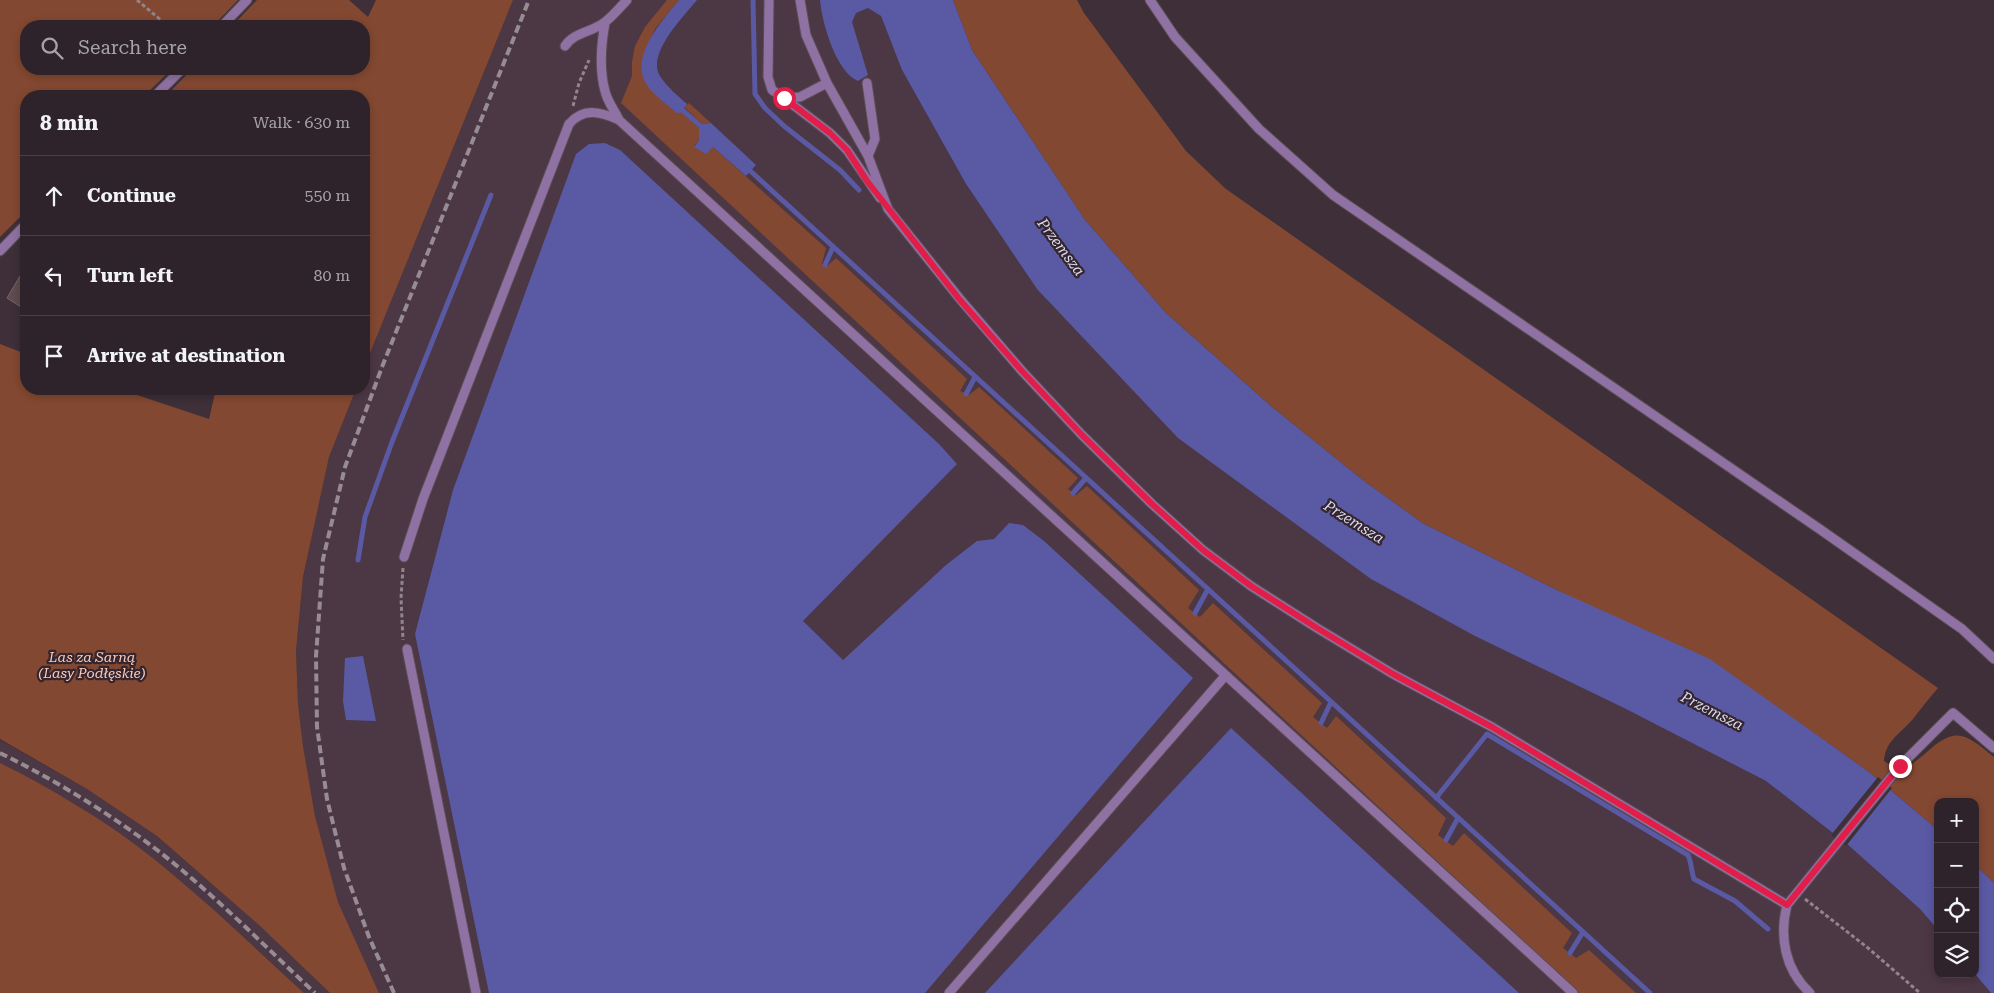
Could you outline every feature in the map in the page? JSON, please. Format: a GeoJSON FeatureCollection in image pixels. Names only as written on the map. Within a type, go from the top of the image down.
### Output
{"type":"FeatureCollection","features":[{"type":"Feature","properties":{"kind":"lane"},"geometry":{"type":"LineString","coordinates":[[228,20],[247,0]]}},
{"type":"Feature","properties":{"kind":"lane"},"geometry":{"type":"LineString","coordinates":[[565,46],[569,40],[577,35],[605,23],[627,0]]}},
{"type":"Feature","properties":{"kind":"lane"},"geometry":{"type":"LineString","coordinates":[[769,0],[768,77],[772,90],[830,133],[847,150],[867,181],[960,300],[1022,371],[1082,435],[1152,504],[1203,550],[1251,586],[1317,628],[1393,674],[1492,727],[1787,905]]}},
{"type":"Feature","properties":{"kind":"lane"},"geometry":{"type":"LineString","coordinates":[[800,0],[806,35],[827,84],[868,156],[888,208]]}},
{"type":"Feature","properties":{"kind":"lane"},"geometry":{"type":"LineString","coordinates":[[1150,0],[1174,37],[1259,129],[1333,195],[1962,629],[1994,659]]}},
{"type":"Feature","properties":{"kind":"lane"},"geometry":{"type":"LineString","coordinates":[[605,23],[601,43],[605,92],[619,120]]}},
{"type":"Feature","properties":{"kind":"lane"},"geometry":{"type":"LineString","coordinates":[[161,90],[176,75]]}},
{"type":"Feature","properties":{"kind":"lane"},"geometry":{"type":"LineString","coordinates":[[867,83],[875,139],[868,156]]}},
{"type":"Feature","properties":{"kind":"lane"},"geometry":{"type":"LineString","coordinates":[[784,98],[800,97],[827,84]]}},
{"type":"Feature","properties":{"kind":"lane"},"geometry":{"type":"LineString","coordinates":[[404,557],[423,499],[569,124],[575,117],[593,111],[605,114],[619,120],[1573,993]]}},
{"type":"Feature","properties":{"kind":"lane"},"geometry":{"type":"LineString","coordinates":[[0,251],[20,230]]}},
{"type":"Feature","properties":{"kind":"lane"},"geometry":{"type":"LineString","coordinates":[[407,649],[476,993]]}},
{"type":"Feature","properties":{"kind":"lane"},"geometry":{"type":"LineString","coordinates":[[949,993],[1225,676]]}},
{"type":"Feature","properties":{"kind":"lane"},"geometry":{"type":"LineString","coordinates":[[1810,993],[1802,986],[1788,961],[1784,942],[1783,922],[1787,905],[1796,893],[1900,766],[1953,713],[1994,748]]}},
{"type":"Feature","properties":{"kind":"path"},"geometry":{"type":"LineString","coordinates":[[137,0],[161,20]]}},
{"type":"Feature","properties":{"kind":"path"},"geometry":{"type":"LineString","coordinates":[[569,124],[579,83],[589,58]]}},
{"type":"Feature","properties":{"kind":"path"},"geometry":{"type":"LineString","coordinates":[[403,634],[401,587],[404,557]]}},
{"type":"Feature","properties":{"kind":"path"},"geometry":{"type":"LineString","coordinates":[[1796,893],[1868,948],[1920,993]]}},
{"type":"Feature","properties":{"kind":"shaded area"},"geometry":{"type":"Polygon","coordinates":[[[513,0],[873,0],[902,70],[966,184],[1037,289],[1475,636],[1624,708],[1766,781],[1847,844],[1920,909],[1934,925],[1934,978],[1978,978],[1991,993],[379,993],[338,902],[315,816],[298,704],[296,651],[303,577],[329,457],[354,395],[370,395],[370,353],[513,0]]]}},
{"type":"Feature","properties":{"kind":"shaded area"},"geometry":{"type":"Polygon","coordinates":[[[0,740],[87,789],[157,836],[260,926],[330,993],[304,993],[245,938],[145,852],[74,804],[0,763],[0,740]]]}},
{"type":"Feature","properties":{"kind":"green space"},"geometry":{"type":"Polygon","coordinates":[[[0,0],[238,0],[219,20],[20,20],[20,75],[166,75],[150,90],[20,90],[20,217],[0,237],[0,0]]]}},
{"type":"Feature","properties":{"kind":"green space"},"geometry":{"type":"Polygon","coordinates":[[[257,0],[349,0],[368,17],[376,0],[513,0],[370,353],[370,90],[172,90],[186,75],[370,75],[370,20],[238,20],[257,0]]]}},
{"type":"Feature","properties":{"kind":"green space"},"geometry":{"type":"Polygon","coordinates":[[[667,0],[679,0],[655,29],[643,56],[678,114],[681,111],[699,128],[699,140],[694,146],[713,147],[826,248],[822,264],[827,266],[836,258],[967,379],[960,391],[969,395],[979,387],[1078,478],[1068,489],[1076,495],[1087,486],[1199,590],[1188,608],[1200,617],[1213,603],[1322,703],[1313,717],[1327,728],[1336,716],[1446,818],[1438,835],[1453,846],[1464,833],[1572,933],[1563,948],[1576,958],[1589,950],[1636,993],[1579,993],[621,103],[632,76],[635,46],[645,27],[667,0]]]}},
{"type":"Feature","properties":{"kind":"green space"},"geometry":{"type":"Polygon","coordinates":[[[953,0],[1077,0],[1084,13],[1186,151],[1226,189],[1938,688],[1913,719],[1890,743],[1884,761],[1904,774],[1911,765],[1937,744],[1946,738],[1954,736],[1968,738],[1994,757],[1994,883],[1979,869],[1979,798],[1934,798],[1934,827],[1869,772],[1798,722],[1559,591],[1424,524],[1364,481],[1272,407],[1166,313],[1085,220],[972,50],[953,0]]]}},
{"type":"Feature","properties":{"kind":"green space"},"geometry":{"type":"Polygon","coordinates":[[[689,103],[711,123],[702,124],[684,107],[689,103]]]}},
{"type":"Feature","properties":{"kind":"green space","name":"Las za Sarną (Lasy Podłęskie)"},"geometry":{"type":"Polygon","coordinates":[[[0,344],[20,352],[20,395],[137,395],[209,419],[215,395],[354,395],[329,457],[303,577],[296,651],[298,704],[315,816],[338,902],[379,993],[330,993],[260,926],[157,836],[87,789],[0,739],[0,344]]]}},
{"type":"Feature","properties":{"kind":"green space"},"geometry":{"type":"Polygon","coordinates":[[[0,763],[75,804],[145,852],[206,903],[304,993],[0,993],[0,763]]]}},
{"type":"Feature","properties":{"kind":"water"},"geometry":{"type":"Polygon","coordinates":[[[679,0],[697,0],[676,25],[662,47],[657,67],[660,76],[669,88],[687,104],[684,108],[702,124],[711,123],[756,165],[746,176],[713,147],[706,154],[694,147],[699,140],[699,128],[681,112],[678,114],[657,97],[647,85],[642,74],[642,63],[650,40],[679,0]]]}},
{"type":"Feature","properties":{"kind":"water","name":"Przemsza"},"geometry":{"type":"Polygon","coordinates":[[[820,0],[953,0],[972,50],[1085,220],[1166,313],[1272,407],[1364,481],[1424,524],[1559,591],[1710,659],[1869,772],[1934,827],[1934,925],[1920,909],[1847,844],[1766,781],[1624,708],[1475,636],[1371,579],[1178,438],[1037,289],[966,184],[902,70],[881,16],[868,8],[856,13],[852,22],[868,75],[858,81],[843,68],[837,57],[827,33],[820,0]]]}},
{"type":"Feature","properties":{"kind":"water"},"geometry":{"type":"Polygon","coordinates":[[[605,143],[620,150],[939,444],[957,464],[803,621],[843,660],[946,565],[977,541],[994,539],[1009,523],[1023,525],[1044,541],[1193,678],[925,993],[489,993],[415,634],[453,490],[576,154],[589,144],[605,143]]]}},
{"type":"Feature","properties":{"kind":"water"},"geometry":{"type":"Polygon","coordinates":[[[363,656],[376,721],[346,720],[343,701],[345,658],[363,656]]]}},
{"type":"Feature","properties":{"kind":"water"},"geometry":{"type":"Polygon","coordinates":[[[1231,728],[1519,993],[985,993],[1231,728]]]}},
{"type":"Feature","properties":{"kind":"water"},"geometry":{"type":"Polygon","coordinates":[[[1979,869],[1994,883],[1994,993],[1991,993],[1978,978],[1979,869]]]}},
{"type":"Feature","properties":{"kind":"pier"},"geometry":{"type":"Polygon","coordinates":[[[1878,777],[1892,788],[1846,846],[1831,835],[1878,777]]]}},
{"type":"Feature","properties":{"kind":"building"},"geometry":{"type":"Polygon","coordinates":[[[20,276],[20,306],[7,298],[20,276]]]}},
{"type":"Feature","properties":{"kind":"waterway"},"geometry":{"type":"LineString","coordinates":[[753,0],[755,94],[765,108],[784,126],[840,170],[859,190]]}},
{"type":"Feature","properties":{"kind":"waterway"},"geometry":{"type":"LineString","coordinates":[[746,167],[1650,993]]}},
{"type":"Feature","properties":{"kind":"waterway"},"geometry":{"type":"LineString","coordinates":[[358,560],[365,517],[392,442],[491,195]]}},
{"type":"Feature","properties":{"kind":"waterway"},"geometry":{"type":"LineString","coordinates":[[825,265],[833,247]]}},
{"type":"Feature","properties":{"kind":"waterway"},"geometry":{"type":"LineString","coordinates":[[966,394],[975,377]]}},
{"type":"Feature","properties":{"kind":"waterway"},"geometry":{"type":"LineString","coordinates":[[1073,493],[1086,478]]}},
{"type":"Feature","properties":{"kind":"waterway"},"geometry":{"type":"LineString","coordinates":[[1195,613],[1208,589]]}},
{"type":"Feature","properties":{"kind":"waterway"},"geometry":{"type":"LineString","coordinates":[[1321,723],[1331,702]]}},
{"type":"Feature","properties":{"kind":"waterway"},"geometry":{"type":"LineString","coordinates":[[1436,798],[1487,734],[1688,855],[1694,879],[1735,901],[1768,929]]}},
{"type":"Feature","properties":{"kind":"waterway"},"geometry":{"type":"LineString","coordinates":[[1446,840],[1458,818]]}},
{"type":"Feature","properties":{"kind":"waterway"},"geometry":{"type":"LineString","coordinates":[[1570,953],[1583,932]]}},
{"type":"Feature","properties":{"kind":"railway"},"geometry":{"type":"LineString","coordinates":[[394,993],[369,937],[344,868],[327,799],[317,727],[316,656],[323,559],[345,467],[382,367],[529,0]]}},
{"type":"Feature","properties":{"kind":"railway"},"geometry":{"type":"LineString","coordinates":[[0,753],[87,801],[161,853],[228,911],[315,993]]}},
{"type":"Feature","properties":{"kind":"route"},"geometry":{"type":"LineString","coordinates":[[784,98],[830,133],[847,150],[867,181],[960,300],[1022,371],[1082,435],[1152,504],[1203,550],[1251,586],[1393,674],[1492,727],[1787,905],[1900,766]]}}]}
